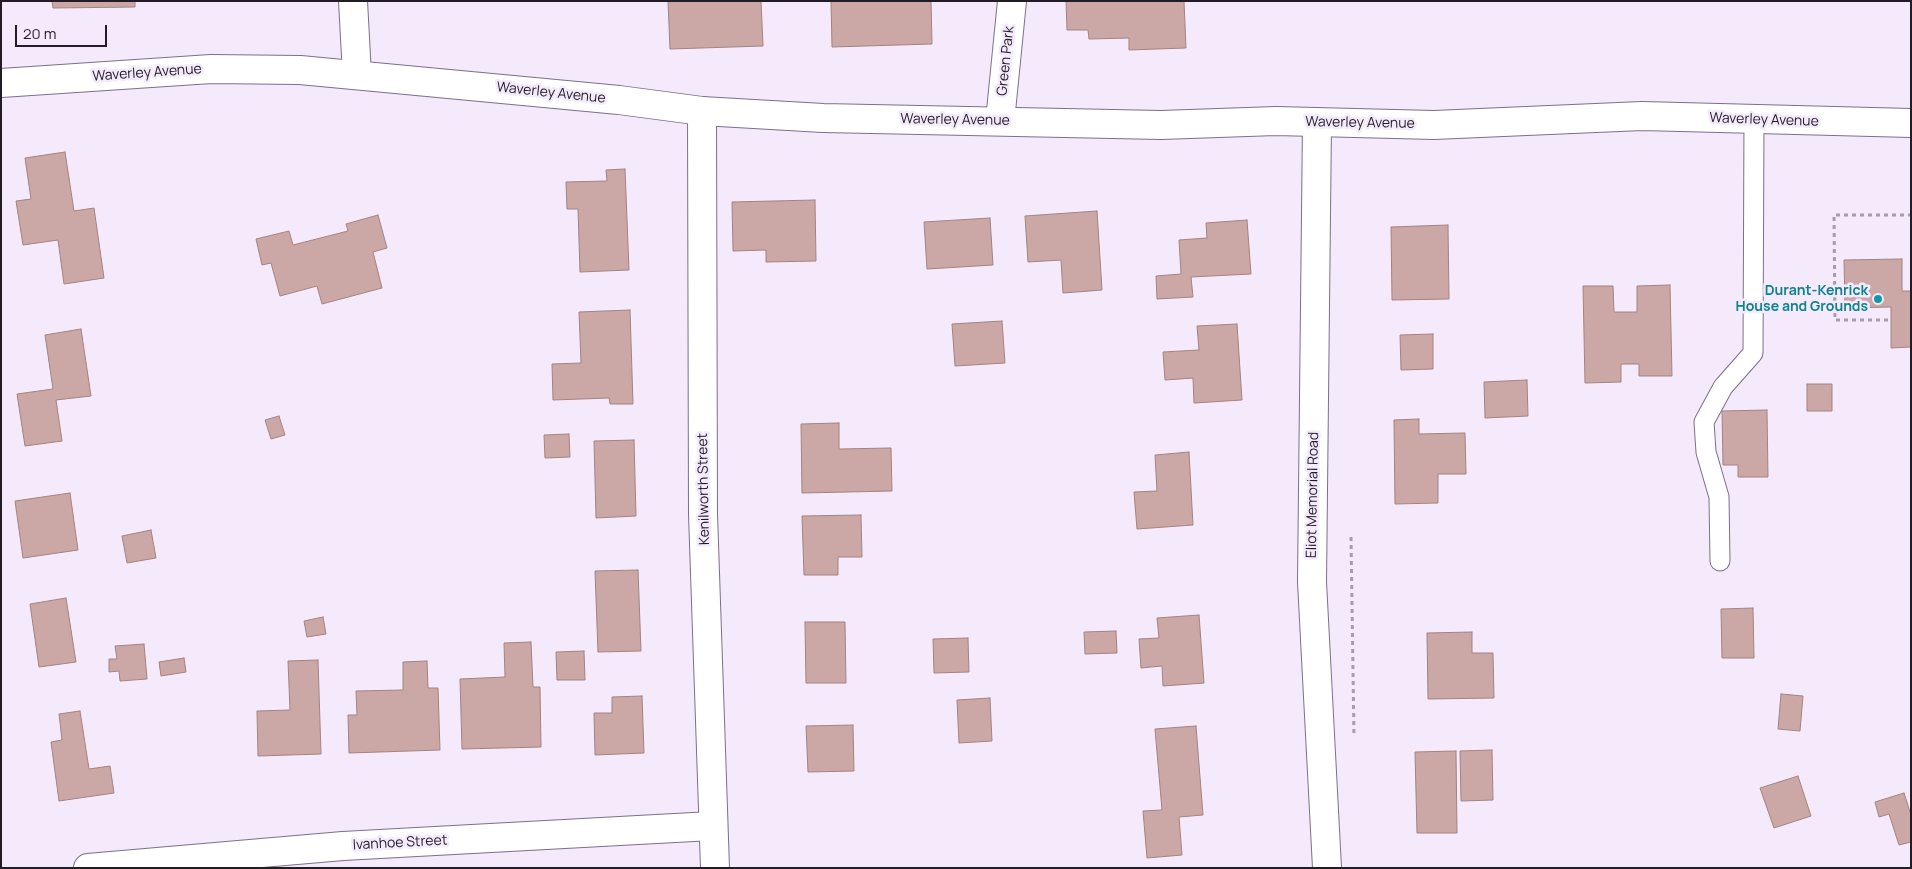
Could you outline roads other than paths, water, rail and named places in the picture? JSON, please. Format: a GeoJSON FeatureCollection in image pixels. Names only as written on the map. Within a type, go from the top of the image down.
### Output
{"type":"FeatureCollection","features":[{"type":"Feature","properties":{"kind":"street"},"geometry":{"type":"LineString","coordinates":[[353,1],[357,75]]}},
{"type":"Feature","properties":{"kind":"street","name":"Green Park"},"geometry":{"type":"LineString","coordinates":[[1000,121],[1012,1]]}},
{"type":"Feature","properties":{"kind":"street","name":"Waverley Avenue"},"geometry":{"type":"LineString","coordinates":[[1,83],[212,69],[300,70],[619,100],[702,111],[823,118],[1161,125],[1317,122],[1434,125],[1642,116],[1911,123]]}},
{"type":"Feature","properties":{"kind":"street","name":"Kenilworth Street"},"geometry":{"type":"LineString","coordinates":[[702,111],[703,514],[712,826],[715,868]]}},
{"type":"Feature","properties":{"kind":"street","name":"Eliot Memorial Road"},"geometry":{"type":"LineString","coordinates":[[1317,122],[1312,582],[1327,868]]}},
{"type":"Feature","properties":{"kind":"street","name":"Ivanhoe Street"},"geometry":{"type":"LineString","coordinates":[[88,868],[344,857],[712,826]]}},
{"type":"Feature","properties":{"kind":"lane"},"geometry":{"type":"LineString","coordinates":[[1720,561],[1719,497],[1706,452],[1704,422],[1723,387],[1753,353],[1754,119]]}},
{"type":"Feature","properties":{"kind":"place","name":"Durant-Kenrick House and Grounds"},"geometry":{"type":"Point","coordinates":[1878,299]}}]}
